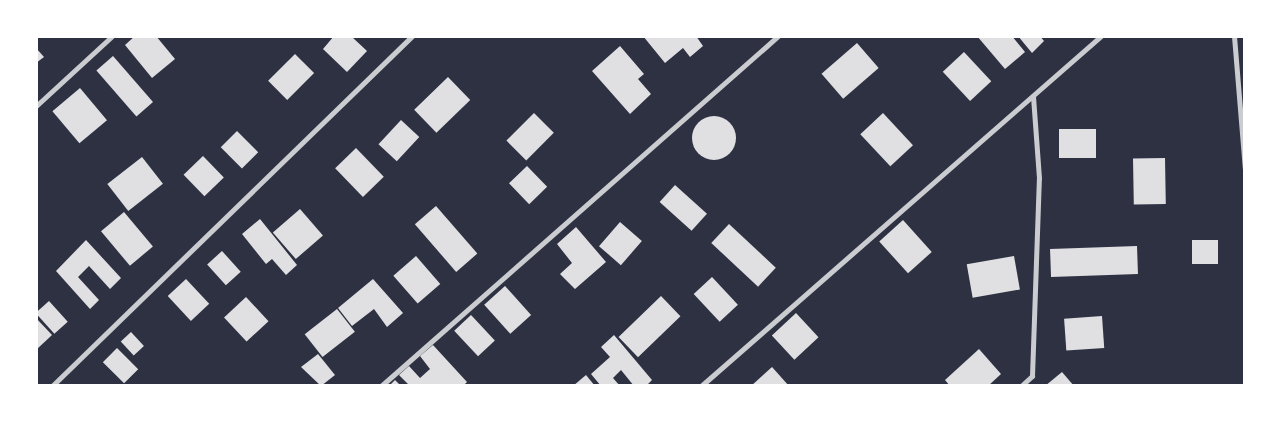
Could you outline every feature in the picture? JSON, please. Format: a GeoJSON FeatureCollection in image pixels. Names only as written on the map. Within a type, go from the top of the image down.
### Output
{"type":"FeatureCollection","features":[{"type":"Feature","properties":{"kind":"street"},"geometry":{"type":"LineString","coordinates":[[36,106],[112,36]]}},
{"type":"Feature","properties":{"kind":"street"},"geometry":{"type":"LineString","coordinates":[[52,386],[412,36]]}},
{"type":"Feature","properties":{"kind":"street"},"geometry":{"type":"LineString","coordinates":[[381,386],[778,36]]}},
{"type":"Feature","properties":{"kind":"street"},"geometry":{"type":"LineString","coordinates":[[702,386],[1101,36]]}},
{"type":"Feature","properties":{"kind":"street"},"geometry":{"type":"LineString","coordinates":[[1234,36],[1245,171]]}},
{"type":"Feature","properties":{"kind":"street"},"geometry":{"type":"LineString","coordinates":[[1021,386],[1032,376],[1039,178],[1033,96]]}},
{"type":"Feature","properties":{"kind":"building"},"geometry":{"type":"Polygon","coordinates":[[[135,36],[156,36],[175,59],[152,78],[125,45],[135,36]]]}},
{"type":"Feature","properties":{"kind":"building"},"geometry":{"type":"Polygon","coordinates":[[[334,36],[351,36],[367,51],[347,72],[323,49],[334,36]]]}},
{"type":"Feature","properties":{"kind":"building"},"geometry":{"type":"Polygon","coordinates":[[[643,36],[696,36],[703,46],[690,57],[683,48],[665,63],[643,36]]]}},
{"type":"Feature","properties":{"kind":"building"},"geometry":{"type":"Polygon","coordinates":[[[977,36],[1012,36],[1025,52],[1005,69],[977,36]]]}},
{"type":"Feature","properties":{"kind":"building"},"geometry":{"type":"Polygon","coordinates":[[[1018,36],[1040,36],[1044,41],[1032,53],[1018,36]]]}},
{"type":"Feature","properties":{"kind":"building"},"geometry":{"type":"Polygon","coordinates":[[[857,43],[879,68],[843,99],[822,74],[857,43]]]}},
{"type":"Feature","properties":{"kind":"building"},"geometry":{"type":"Polygon","coordinates":[[[620,46],[644,74],[638,79],[651,94],[630,114],[592,71],[620,46]]]}},
{"type":"Feature","properties":{"kind":"building"},"geometry":{"type":"Polygon","coordinates":[[[36,48],[44,57],[36,63],[36,48]]]}},
{"type":"Feature","properties":{"kind":"building"},"geometry":{"type":"Polygon","coordinates":[[[964,52],[991,81],[970,101],[943,72],[964,52]]]}},
{"type":"Feature","properties":{"kind":"building"},"geometry":{"type":"Polygon","coordinates":[[[295,54],[314,73],[287,100],[268,81],[295,54]]]}},
{"type":"Feature","properties":{"kind":"building"},"geometry":{"type":"Polygon","coordinates":[[[113,56],[153,102],[136,116],[96,70],[113,56]]]}},
{"type":"Feature","properties":{"kind":"building"},"geometry":{"type":"Polygon","coordinates":[[[448,77],[470,100],[436,133],[414,110],[448,77]]]}},
{"type":"Feature","properties":{"kind":"building"},"geometry":{"type":"Polygon","coordinates":[[[80,88],[107,120],[79,143],[52,111],[80,88]]]}},
{"type":"Feature","properties":{"kind":"building"},"geometry":{"type":"Polygon","coordinates":[[[534,113],[554,133],[526,160],[506,141],[534,113]]]}},
{"type":"Feature","properties":{"kind":"building"},"geometry":{"type":"Polygon","coordinates":[[[883,113],[913,145],[890,166],[860,134],[883,113]]]}},
{"type":"Feature","properties":{"kind":"building"},"geometry":{"type":"Polygon","coordinates":[[[714,116],[726,120],[732,126],[736,138],[732,150],[726,156],[714,160],[702,156],[696,150],[692,138],[696,126],[702,120],[714,116]]]}},
{"type":"Feature","properties":{"kind":"building"},"geometry":{"type":"Polygon","coordinates":[[[401,120],[419,137],[397,161],[378,144],[401,120]]]}},
{"type":"Feature","properties":{"kind":"building"},"geometry":{"type":"Polygon","coordinates":[[[1059,129],[1096,129],[1096,158],[1059,158],[1059,129]]]}},
{"type":"Feature","properties":{"kind":"building"},"geometry":{"type":"Polygon","coordinates":[[[237,131],[258,152],[242,168],[221,147],[237,131]]]}},
{"type":"Feature","properties":{"kind":"building"},"geometry":{"type":"Polygon","coordinates":[[[356,148],[384,177],[363,197],[335,168],[356,148]]]}},
{"type":"Feature","properties":{"kind":"building"},"geometry":{"type":"Polygon","coordinates":[[[203,156],[224,178],[204,196],[184,175],[203,156]]]}},
{"type":"Feature","properties":{"kind":"building"},"geometry":{"type":"Polygon","coordinates":[[[142,157],[163,184],[128,211],[107,184],[142,157]]]}},
{"type":"Feature","properties":{"kind":"building"},"geometry":{"type":"Polygon","coordinates":[[[1165,158],[1166,204],[1134,205],[1133,159],[1165,158]]]}},
{"type":"Feature","properties":{"kind":"building"},"geometry":{"type":"Polygon","coordinates":[[[527,166],[547,187],[529,204],[509,183],[527,166]]]}},
{"type":"Feature","properties":{"kind":"building"},"geometry":{"type":"Polygon","coordinates":[[[675,185],[707,214],[692,231],[660,202],[675,185]]]}},
{"type":"Feature","properties":{"kind":"building"},"geometry":{"type":"Polygon","coordinates":[[[436,206],[477,254],[456,272],[415,224],[436,206]]]}},
{"type":"Feature","properties":{"kind":"building"},"geometry":{"type":"Polygon","coordinates":[[[300,209],[323,235],[296,259],[273,233],[300,209]]]}},
{"type":"Feature","properties":{"kind":"building"},"geometry":{"type":"Polygon","coordinates":[[[124,212],[153,246],[130,266],[101,231],[124,212]]]}},
{"type":"Feature","properties":{"kind":"building"},"geometry":{"type":"Polygon","coordinates":[[[260,219],[297,265],[286,275],[272,259],[266,264],[242,234],[260,219]]]}},
{"type":"Feature","properties":{"kind":"building"},"geometry":{"type":"Polygon","coordinates":[[[903,220],[932,252],[908,273],[879,241],[903,220]]]}},
{"type":"Feature","properties":{"kind":"building"},"geometry":{"type":"Polygon","coordinates":[[[620,222],[642,241],[621,265],[599,246],[620,222]]]}},
{"type":"Feature","properties":{"kind":"building"},"geometry":{"type":"Polygon","coordinates":[[[729,224],[776,268],[758,287],[711,243],[729,224]]]}},
{"type":"Feature","properties":{"kind":"building"},"geometry":{"type":"Polygon","coordinates":[[[576,227],[606,262],[575,289],[560,274],[572,263],[557,244],[576,227]]]}},
{"type":"Feature","properties":{"kind":"building"},"geometry":{"type":"Polygon","coordinates":[[[86,240],[121,278],[110,289],[89,266],[78,277],[99,300],[90,309],[56,271],[86,240]]]}},
{"type":"Feature","properties":{"kind":"building"},"geometry":{"type":"Polygon","coordinates":[[[1192,240],[1218,240],[1218,264],[1192,264],[1192,240]]]}},
{"type":"Feature","properties":{"kind":"building"},"geometry":{"type":"Polygon","coordinates":[[[1137,246],[1138,274],[1051,277],[1050,249],[1137,246]]]}},
{"type":"Feature","properties":{"kind":"building"},"geometry":{"type":"Polygon","coordinates":[[[222,251],[241,272],[226,285],[207,264],[222,251]]]}},
{"type":"Feature","properties":{"kind":"building"},"geometry":{"type":"Polygon","coordinates":[[[416,256],[440,284],[418,304],[393,276],[416,256]]]}},
{"type":"Feature","properties":{"kind":"building"},"geometry":{"type":"Polygon","coordinates":[[[1014,256],[1020,289],[973,298],[967,264],[1014,256]]]}},
{"type":"Feature","properties":{"kind":"building"},"geometry":{"type":"Polygon","coordinates":[[[712,277],[738,305],[720,322],[694,294],[712,277]]]}},
{"type":"Feature","properties":{"kind":"building"},"geometry":{"type":"Polygon","coordinates":[[[186,279],[209,304],[191,321],[168,296],[186,279]]]}},
{"type":"Feature","properties":{"kind":"building"},"geometry":{"type":"Polygon","coordinates":[[[373,279],[403,313],[387,327],[374,309],[352,326],[338,308],[373,279]]]}},
{"type":"Feature","properties":{"kind":"building"},"geometry":{"type":"Polygon","coordinates":[[[505,286],[531,315],[510,334],[484,305],[505,286]]]}},
{"type":"Feature","properties":{"kind":"building"},"geometry":{"type":"Polygon","coordinates":[[[661,296],[680,316],[638,357],[619,337],[661,296]]]}},
{"type":"Feature","properties":{"kind":"building"},"geometry":{"type":"Polygon","coordinates":[[[246,297],[269,321],[247,342],[224,317],[246,297]]]}},
{"type":"Feature","properties":{"kind":"building"},"geometry":{"type":"Polygon","coordinates":[[[49,301],[68,322],[54,334],[36,313],[49,301]]]}},
{"type":"Feature","properties":{"kind":"building"},"geometry":{"type":"Polygon","coordinates":[[[337,309],[355,332],[323,357],[305,334],[337,309]]]}},
{"type":"Feature","properties":{"kind":"building"},"geometry":{"type":"Polygon","coordinates":[[[796,313],[819,337],[794,360],[772,336],[796,313]]]}},
{"type":"Feature","properties":{"kind":"building"},"geometry":{"type":"Polygon","coordinates":[[[471,315],[495,341],[478,356],[454,331],[471,315]]]}},
{"type":"Feature","properties":{"kind":"building"},"geometry":{"type":"Polygon","coordinates":[[[1102,316],[1104,348],[1066,351],[1064,319],[1102,316]]]}},
{"type":"Feature","properties":{"kind":"building"},"geometry":{"type":"Polygon","coordinates":[[[36,318],[52,335],[36,350],[36,318]]]}},
{"type":"Feature","properties":{"kind":"building"},"geometry":{"type":"Polygon","coordinates":[[[131,332],[144,346],[134,355],[121,342],[131,332]]]}},
{"type":"Feature","properties":{"kind":"building"},"geometry":{"type":"Polygon","coordinates":[[[614,335],[652,380],[646,386],[634,386],[621,370],[613,378],[620,386],[601,386],[591,374],[610,357],[601,347],[614,335]]]}},
{"type":"Feature","properties":{"kind":"building"},"geometry":{"type":"Polygon","coordinates":[[[433,345],[467,382],[463,386],[410,386],[399,375],[409,366],[420,378],[430,369],[420,356],[433,345]]]}},
{"type":"Feature","properties":{"kind":"building"},"geometry":{"type":"Polygon","coordinates":[[[117,348],[138,369],[124,383],[103,362],[117,348]]]}},
{"type":"Feature","properties":{"kind":"building"},"geometry":{"type":"Polygon","coordinates":[[[979,349],[1001,374],[988,386],[950,386],[945,380],[979,349]]]}},
{"type":"Feature","properties":{"kind":"building"},"geometry":{"type":"Polygon","coordinates":[[[318,354],[335,375],[321,386],[301,367],[318,354]]]}},
{"type":"Feature","properties":{"kind":"building"},"geometry":{"type":"Polygon","coordinates":[[[772,367],[789,386],[751,386],[772,367]]]}},
{"type":"Feature","properties":{"kind":"building"},"geometry":{"type":"Polygon","coordinates":[[[1062,372],[1074,386],[1045,386],[1062,372]]]}},
{"type":"Feature","properties":{"kind":"building"},"geometry":{"type":"Polygon","coordinates":[[[586,375],[595,386],[573,386],[586,375]]]}},
{"type":"Feature","properties":{"kind":"building"},"geometry":{"type":"Polygon","coordinates":[[[395,380],[401,386],[389,386],[395,380]]]}}]}
